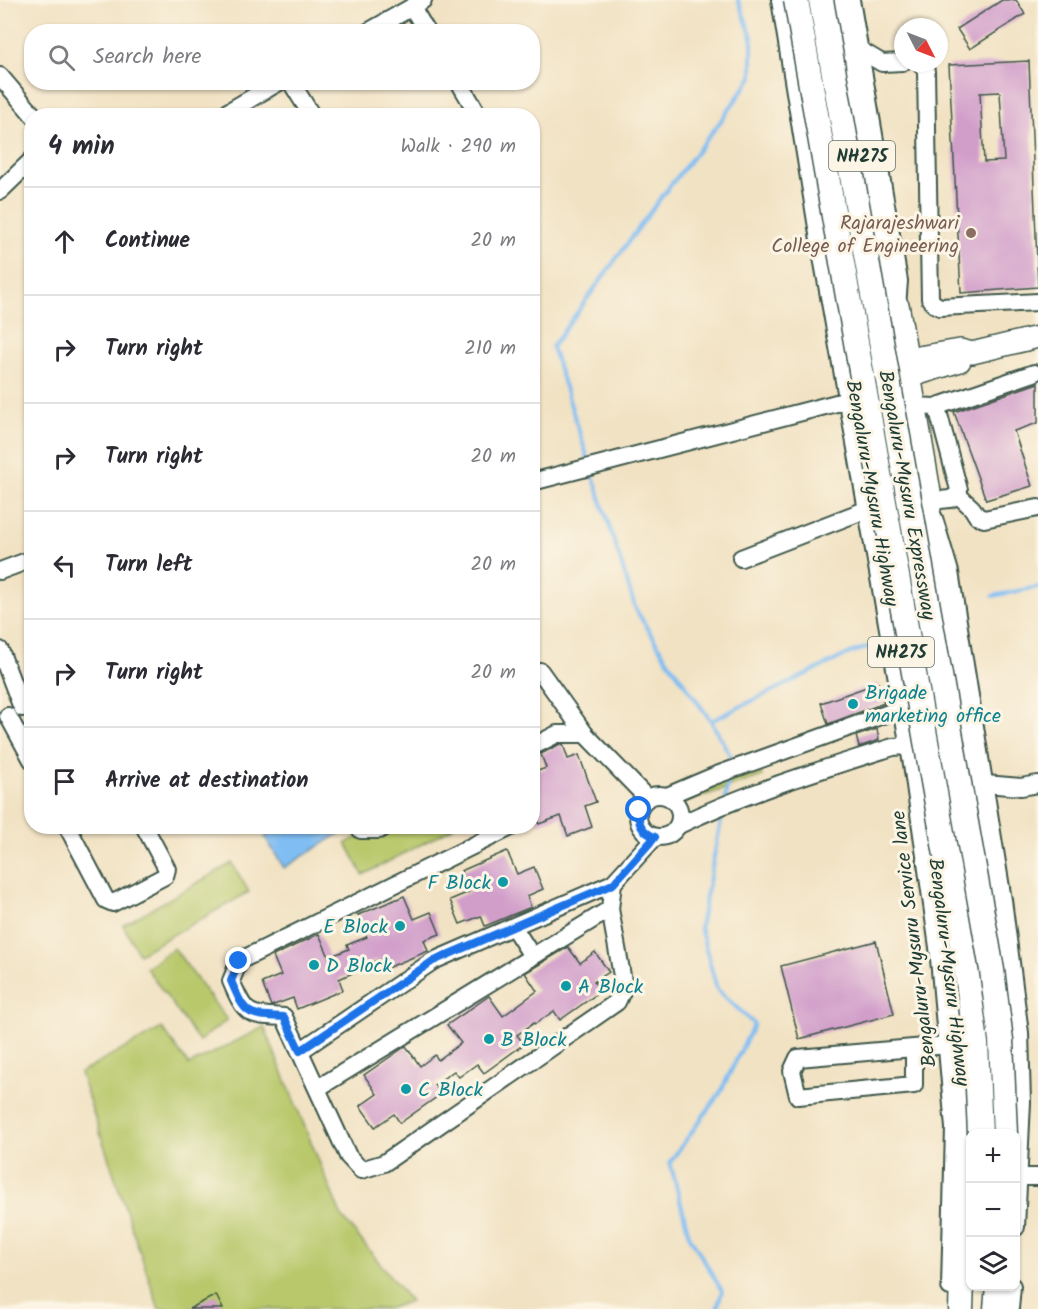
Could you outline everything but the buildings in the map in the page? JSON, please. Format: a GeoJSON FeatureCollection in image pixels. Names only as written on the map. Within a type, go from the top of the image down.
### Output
{"type":"FeatureCollection","features":[{"type":"Feature","properties":{"kind":"highway","name":"Bengaluru-Mysuru Highway"},"geometry":{"type":"LineString","coordinates":[[788,0],[920,755],[950,946],[963,1046],[968,1118],[961,1309]]}},
{"type":"Feature","properties":{"kind":"highway","name":"NH275"},"geometry":{"type":"LineString","coordinates":[[796,0],[967,975],[977,1054],[980,1129]]}},
{"type":"Feature","properties":{"kind":"highway","name":"Bengaluru-Mysuru Expressway"},"geometry":{"type":"LineString","coordinates":[[821,0],[992,970],[1001,1040],[1005,1129]]}},
{"type":"Feature","properties":{"kind":"highway","name":"Bengaluru-Mysuru Expressway"},"geometry":{"type":"LineString","coordinates":[[836,0],[850,31],[885,291],[897,307],[908,368],[924,406],[929,506],[928,539],[989,846],[1004,976],[1014,1129]]}},
{"type":"Feature","properties":{"kind":"highway"},"geometry":{"type":"LineString","coordinates":[[966,1087],[1012,1085]]}},
{"type":"Feature","properties":{"kind":"highway"},"geometry":{"type":"LineString","coordinates":[[972,1309],[973,1291]]}},
{"type":"Feature","properties":{"kind":"highway"},"geometry":{"type":"LineString","coordinates":[[996,1309],[998,1291]]}},
{"type":"Feature","properties":{"kind":"highway"},"geometry":{"type":"LineString","coordinates":[[1004,1309],[1005,1291]]}},
{"type":"Feature","properties":{"kind":"main road"},"geometry":{"type":"LineString","coordinates":[[908,368],[960,350],[972,352],[1038,337]]}},
{"type":"Feature","properties":{"kind":"street","name":"Bengaluru-Mysuru Service lane"},"geometry":{"type":"LineString","coordinates":[[780,0],[819,240],[868,509],[938,947],[954,1128],[949,1309]]}},
{"type":"Feature","properties":{"kind":"street","name":"Bengaluru-Mysuru Expressway"},"geometry":{"type":"LineString","coordinates":[[851,0],[850,31],[860,50],[899,281],[897,307]]}},
{"type":"Feature","properties":{"kind":"street"},"geometry":{"type":"LineString","coordinates":[[382,24],[418,3],[425,24]]}},
{"type":"Feature","properties":{"kind":"street"},"geometry":{"type":"LineString","coordinates":[[860,50],[882,63],[894,62]]}},
{"type":"Feature","properties":{"kind":"street"},"geometry":{"type":"LineString","coordinates":[[926,72],[930,298],[940,307],[1038,302]]}},
{"type":"Feature","properties":{"kind":"street"},"geometry":{"type":"LineString","coordinates":[[0,76],[27,108]]}},
{"type":"Feature","properties":{"kind":"street"},"geometry":{"type":"LineString","coordinates":[[246,108],[269,90]]}},
{"type":"Feature","properties":{"kind":"street"},"geometry":{"type":"LineString","coordinates":[[296,90],[307,108]]}},
{"type":"Feature","properties":{"kind":"street"},"geometry":{"type":"LineString","coordinates":[[464,90],[474,108]]}},
{"type":"Feature","properties":{"kind":"street"},"geometry":{"type":"LineString","coordinates":[[0,191],[24,168]]}},
{"type":"Feature","properties":{"kind":"street"},"geometry":{"type":"LineString","coordinates":[[924,406],[1034,373]]}},
{"type":"Feature","properties":{"kind":"street"},"geometry":{"type":"LineString","coordinates":[[540,480],[848,400]]}},
{"type":"Feature","properties":{"kind":"street"},"geometry":{"type":"LineString","coordinates":[[924,406],[938,411],[957,483],[957,495]]}},
{"type":"Feature","properties":{"kind":"street"},"geometry":{"type":"LineString","coordinates":[[929,506],[957,495]]}},
{"type":"Feature","properties":{"kind":"street"},"geometry":{"type":"LineString","coordinates":[[957,495],[966,501],[976,516],[984,519],[1038,508]]}},
{"type":"Feature","properties":{"kind":"street","name":"Bengaluru-Mysuru Expressway"},"geometry":{"type":"LineString","coordinates":[[929,506],[950,572],[985,783],[989,846],[1020,1034],[1022,1102],[1020,1153]]}},
{"type":"Feature","properties":{"kind":"street"},"geometry":{"type":"LineString","coordinates":[[741,558],[868,509]]}},
{"type":"Feature","properties":{"kind":"street"},"geometry":{"type":"LineString","coordinates":[[0,571],[24,562]]}},
{"type":"Feature","properties":{"kind":"street"},"geometry":{"type":"LineString","coordinates":[[0,650],[15,712],[24,737]]}},
{"type":"Feature","properties":{"kind":"street"},"geometry":{"type":"LineString","coordinates":[[540,671],[585,734],[647,798]]}},
{"type":"Feature","properties":{"kind":"street"},"geometry":{"type":"LineString","coordinates":[[900,709],[714,776],[667,796],[653,795],[642,803],[638,817],[643,830],[655,837],[669,835],[679,825],[718,806],[773,785],[893,747],[907,746]]}},
{"type":"Feature","properties":{"kind":"street"},"geometry":{"type":"LineString","coordinates":[[540,735],[551,729],[557,734]]}},
{"type":"Feature","properties":{"kind":"street"},"geometry":{"type":"LineString","coordinates":[[540,743],[557,734],[585,734]]}},
{"type":"Feature","properties":{"kind":"street"},"geometry":{"type":"LineString","coordinates":[[773,755],[773,785]]}},
{"type":"Feature","properties":{"kind":"street"},"geometry":{"type":"LineString","coordinates":[[985,783],[1021,787],[1038,784]]}},
{"type":"Feature","properties":{"kind":"street"},"geometry":{"type":"LineString","coordinates":[[667,796],[677,804],[681,818],[679,825]]}},
{"type":"Feature","properties":{"kind":"street"},"geometry":{"type":"LineString","coordinates":[[71,834],[106,900],[112,903],[165,876],[167,869],[148,834]]}},
{"type":"Feature","properties":{"kind":"street"},"geometry":{"type":"LineString","coordinates":[[497,834],[239,961],[231,981],[242,1006],[254,1016],[284,1017],[348,1156],[361,1170],[384,1163],[617,1002],[624,987],[609,909],[613,884]]}},
{"type":"Feature","properties":{"kind":"street"},"geometry":{"type":"LineString","coordinates":[[300,1051],[433,961],[613,884],[655,837]]}},
{"type":"Feature","properties":{"kind":"street"},"geometry":{"type":"LineString","coordinates":[[318,1088],[609,909]]}},
{"type":"Feature","properties":{"kind":"street"},"geometry":{"type":"LineString","coordinates":[[514,928],[532,956]]}},
{"type":"Feature","properties":{"kind":"street"},"geometry":{"type":"LineString","coordinates":[[914,1048],[914,1085],[798,1096],[792,1071],[798,1058],[948,1045]]}},
{"type":"Feature","properties":{"kind":"street"},"geometry":{"type":"LineString","coordinates":[[1020,1178],[1038,1177]]}},
{"type":"Feature","properties":{"kind":"street"},"geometry":{"type":"LineString","coordinates":[[1010,1309],[1012,1291]]}},
{"type":"Feature","properties":{"kind":"green space"},"geometry":{"type":"Polygon","coordinates":[[[759,767],[762,776],[665,809],[662,800],[759,767]]]}},
{"type":"Feature","properties":{"kind":"green space"},"geometry":{"type":"Polygon","coordinates":[[[363,834],[441,834],[363,875],[346,843],[363,834]]]}},
{"type":"Feature","properties":{"kind":"green space"},"geometry":{"type":"Polygon","coordinates":[[[232,863],[249,892],[139,954],[123,925],[232,863]]]}},
{"type":"Feature","properties":{"kind":"green space"},"geometry":{"type":"Polygon","coordinates":[[[174,948],[227,1020],[199,1041],[146,968],[174,948]]]}},
{"type":"Feature","properties":{"kind":"green space"},"geometry":{"type":"Polygon","coordinates":[[[264,1027],[341,1215],[410,1301],[388,1309],[159,1309],[80,1073],[162,1028],[189,1065],[264,1027]]]}},
{"type":"Feature","properties":{"kind":"water"},"geometry":{"type":"Polygon","coordinates":[[[270,834],[339,834],[284,868],[265,837],[270,834]]]}},
{"type":"Feature","properties":{"kind":"waterway"},"geometry":{"type":"LineString","coordinates":[[589,462],[552,347],[752,77],[752,37],[738,0]]}},
{"type":"Feature","properties":{"kind":"waterway"},"geometry":{"type":"LineString","coordinates":[[592,472],[636,610],[664,655],[711,721],[732,759],[731,766]]}},
{"type":"Feature","properties":{"kind":"waterway"},"geometry":{"type":"LineString","coordinates":[[993,596],[1038,587]]}},
{"type":"Feature","properties":{"kind":"waterway"},"geometry":{"type":"LineString","coordinates":[[711,721],[850,653],[884,642]]}},
{"type":"Feature","properties":{"kind":"waterway"},"geometry":{"type":"LineString","coordinates":[[725,798],[729,776]]}},
{"type":"Feature","properties":{"kind":"waterway"},"geometry":{"type":"LineString","coordinates":[[717,1309],[722,1291],[689,1235],[670,1162],[720,1093],[754,1024],[717,989],[700,927],[723,811]]}},
{"type":"Feature","properties":{"kind":"place","name":"Rajarajeshwari College of Engineering"},"geometry":{"type":"Point","coordinates":[971,233]}},
{"type":"Feature","properties":{"kind":"place","name":"Brigade marketing office"},"geometry":{"type":"Point","coordinates":[853,704]}},
{"type":"Feature","properties":{"kind":"place","name":"F Block"},"geometry":{"type":"Point","coordinates":[503,882]}},
{"type":"Feature","properties":{"kind":"place","name":"E Block"},"geometry":{"type":"Point","coordinates":[400,926]}},
{"type":"Feature","properties":{"kind":"place","name":"D Block"},"geometry":{"type":"Point","coordinates":[314,965]}},
{"type":"Feature","properties":{"kind":"place","name":"A Block"},"geometry":{"type":"Point","coordinates":[566,986]}},
{"type":"Feature","properties":{"kind":"place","name":"B Block"},"geometry":{"type":"Point","coordinates":[489,1039]}},
{"type":"Feature","properties":{"kind":"place","name":"C Block"},"geometry":{"type":"Point","coordinates":[406,1089]}},
{"type":"Feature","properties":{"kind":"route"},"geometry":{"type":"LineString","coordinates":[[239,961],[231,981],[242,1006],[254,1016],[284,1017],[300,1051],[433,961],[613,884],[655,837],[643,830],[638,817],[639,810]]}}]}
